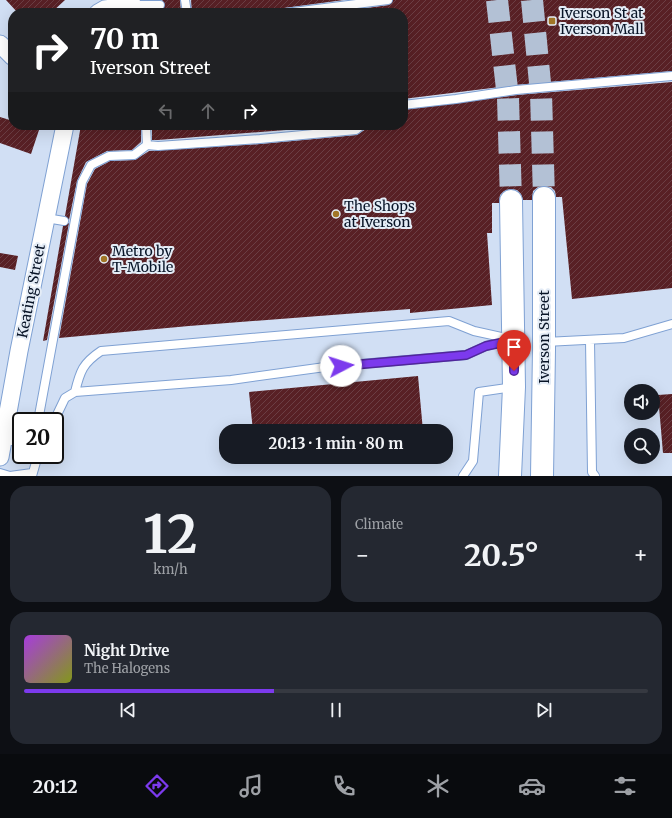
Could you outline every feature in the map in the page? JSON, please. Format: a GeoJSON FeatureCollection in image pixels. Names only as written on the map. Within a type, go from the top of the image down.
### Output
{"type":"FeatureCollection","features":[{"type":"Feature","properties":{"kind":"main road","name":"Iverson Street"},"geometry":{"type":"LineString","coordinates":[[542,476],[544,198]]}},
{"type":"Feature","properties":{"kind":"main road"},"geometry":{"type":"LineString","coordinates":[[510,476],[514,387],[512,202]]}},
{"type":"Feature","properties":{"kind":"street"},"geometry":{"type":"LineString","coordinates":[[114,8],[132,6]]}},
{"type":"Feature","properties":{"kind":"street"},"geometry":{"type":"LineString","coordinates":[[0,44],[8,52]]}},
{"type":"Feature","properties":{"kind":"street","name":"Keating Street"},"geometry":{"type":"LineString","coordinates":[[0,457],[64,130]]}},
{"type":"Feature","properties":{"kind":"lane"},"geometry":{"type":"LineString","coordinates":[[325,8],[388,0]]}},
{"type":"Feature","properties":{"kind":"lane"},"geometry":{"type":"LineString","coordinates":[[132,6],[160,5]]}},
{"type":"Feature","properties":{"kind":"lane"},"geometry":{"type":"LineString","coordinates":[[408,104],[516,90],[672,76]]}},
{"type":"Feature","properties":{"kind":"lane"},"geometry":{"type":"LineString","coordinates":[[146,130],[147,145]]}},
{"type":"Feature","properties":{"kind":"lane"},"geometry":{"type":"LineString","coordinates":[[40,412],[82,182],[90,166],[109,156],[134,155],[147,145],[265,139],[356,130]]}},
{"type":"Feature","properties":{"kind":"lane"},"geometry":{"type":"LineString","coordinates":[[46,218],[64,221]]}},
{"type":"Feature","properties":{"kind":"lane"},"geometry":{"type":"LineString","coordinates":[[75,392],[80,372],[89,359],[101,350],[449,321],[474,331],[514,340]]}},
{"type":"Feature","properties":{"kind":"lane"},"geometry":{"type":"LineString","coordinates":[[544,342],[590,341],[624,338],[672,324]]}},
{"type":"Feature","properties":{"kind":"lane"},"geometry":{"type":"LineString","coordinates":[[58,412],[65,398],[75,392],[231,380],[325,367],[466,355],[486,346],[514,340]]}},
{"type":"Feature","properties":{"kind":"lane"},"geometry":{"type":"LineString","coordinates":[[590,341],[592,472],[595,476]]}},
{"type":"Feature","properties":{"kind":"lane"},"geometry":{"type":"LineString","coordinates":[[463,476],[473,461],[479,392],[514,387]]}},
{"type":"Feature","properties":{"kind":"lane"},"geometry":{"type":"LineString","coordinates":[[3,439],[12,440]]}},
{"type":"Feature","properties":{"kind":"lane"},"geometry":{"type":"LineString","coordinates":[[0,473],[10,476],[32,475],[35,464]]}},
{"type":"Feature","properties":{"kind":"building"},"geometry":{"type":"Polygon","coordinates":[[[6,0],[65,0],[56,8],[13,8],[6,0]]]}},
{"type":"Feature","properties":{"kind":"building"},"geometry":{"type":"Polygon","coordinates":[[[162,0],[180,0],[181,8],[163,8],[165,5],[162,0]]]}},
{"type":"Feature","properties":{"kind":"building"},"geometry":{"type":"Polygon","coordinates":[[[191,0],[344,0],[284,8],[192,8],[191,0]]]}},
{"type":"Feature","properties":{"kind":"building"},"geometry":{"type":"Polygon","coordinates":[[[393,0],[672,0],[672,71],[515,85],[408,98],[408,8],[366,8],[389,5],[393,0]]]}},
{"type":"Feature","properties":{"kind":"building","name":"The Shops at Iverson"},"geometry":{"type":"Polygon","coordinates":[[[672,82],[672,288],[572,299],[562,197],[556,197],[555,191],[551,187],[544,186],[538,187],[533,191],[532,200],[523,200],[521,194],[517,190],[510,189],[504,191],[500,195],[499,203],[492,203],[492,233],[487,233],[492,305],[410,313],[410,309],[189,326],[59,338],[87,184],[95,169],[110,161],[135,160],[149,151],[260,144],[357,135],[364,130],[408,130],[408,109],[517,95],[672,82]]]}},
{"type":"Feature","properties":{"kind":"building"},"geometry":{"type":"Polygon","coordinates":[[[0,117],[8,119],[8,130],[39,130],[31,154],[0,143],[0,117]]]}},
{"type":"Feature","properties":{"kind":"building"},"geometry":{"type":"Polygon","coordinates":[[[80,130],[141,130],[141,142],[132,150],[107,151],[86,162],[77,181],[69,220],[65,216],[80,130]]]}},
{"type":"Feature","properties":{"kind":"building"},"geometry":{"type":"Polygon","coordinates":[[[152,130],[286,130],[158,140],[152,140],[152,130]]]}},
{"type":"Feature","properties":{"kind":"building"},"geometry":{"type":"Polygon","coordinates":[[[69,223],[47,340],[43,341],[63,226],[69,223]]]}},
{"type":"Feature","properties":{"kind":"building"},"geometry":{"type":"Polygon","coordinates":[[[0,253],[18,256],[15,270],[0,267],[0,253]]]}},
{"type":"Feature","properties":{"kind":"building"},"geometry":{"type":"Polygon","coordinates":[[[418,376],[422,424],[252,424],[249,392],[418,376]]]}},
{"type":"Feature","properties":{"kind":"building"},"geometry":{"type":"Polygon","coordinates":[[[672,394],[672,453],[663,453],[660,418],[660,395],[672,394]]]}},
{"type":"Feature","properties":{"kind":"tunnel"},"geometry":{"type":"LineString","coordinates":[[497,0],[508,98],[511,201]]}},
{"type":"Feature","properties":{"kind":"tunnel"},"geometry":{"type":"LineString","coordinates":[[532,0],[541,93],[544,198]]}},
{"type":"Feature","properties":{"kind":"place","name":"Iverson St at Iverson Mall"},"geometry":{"type":"Point","coordinates":[552,21]}},
{"type":"Feature","properties":{"kind":"place","name":"The Shops at Iverson"},"geometry":{"type":"Point","coordinates":[336,214]}},
{"type":"Feature","properties":{"kind":"place","name":"Metro by T-Mobile"},"geometry":{"type":"Point","coordinates":[104,259]}},
{"type":"Feature","properties":{"kind":"route"},"geometry":{"type":"LineString","coordinates":[[341,366],[466,355],[486,346],[514,340],[514,371]]}}]}
